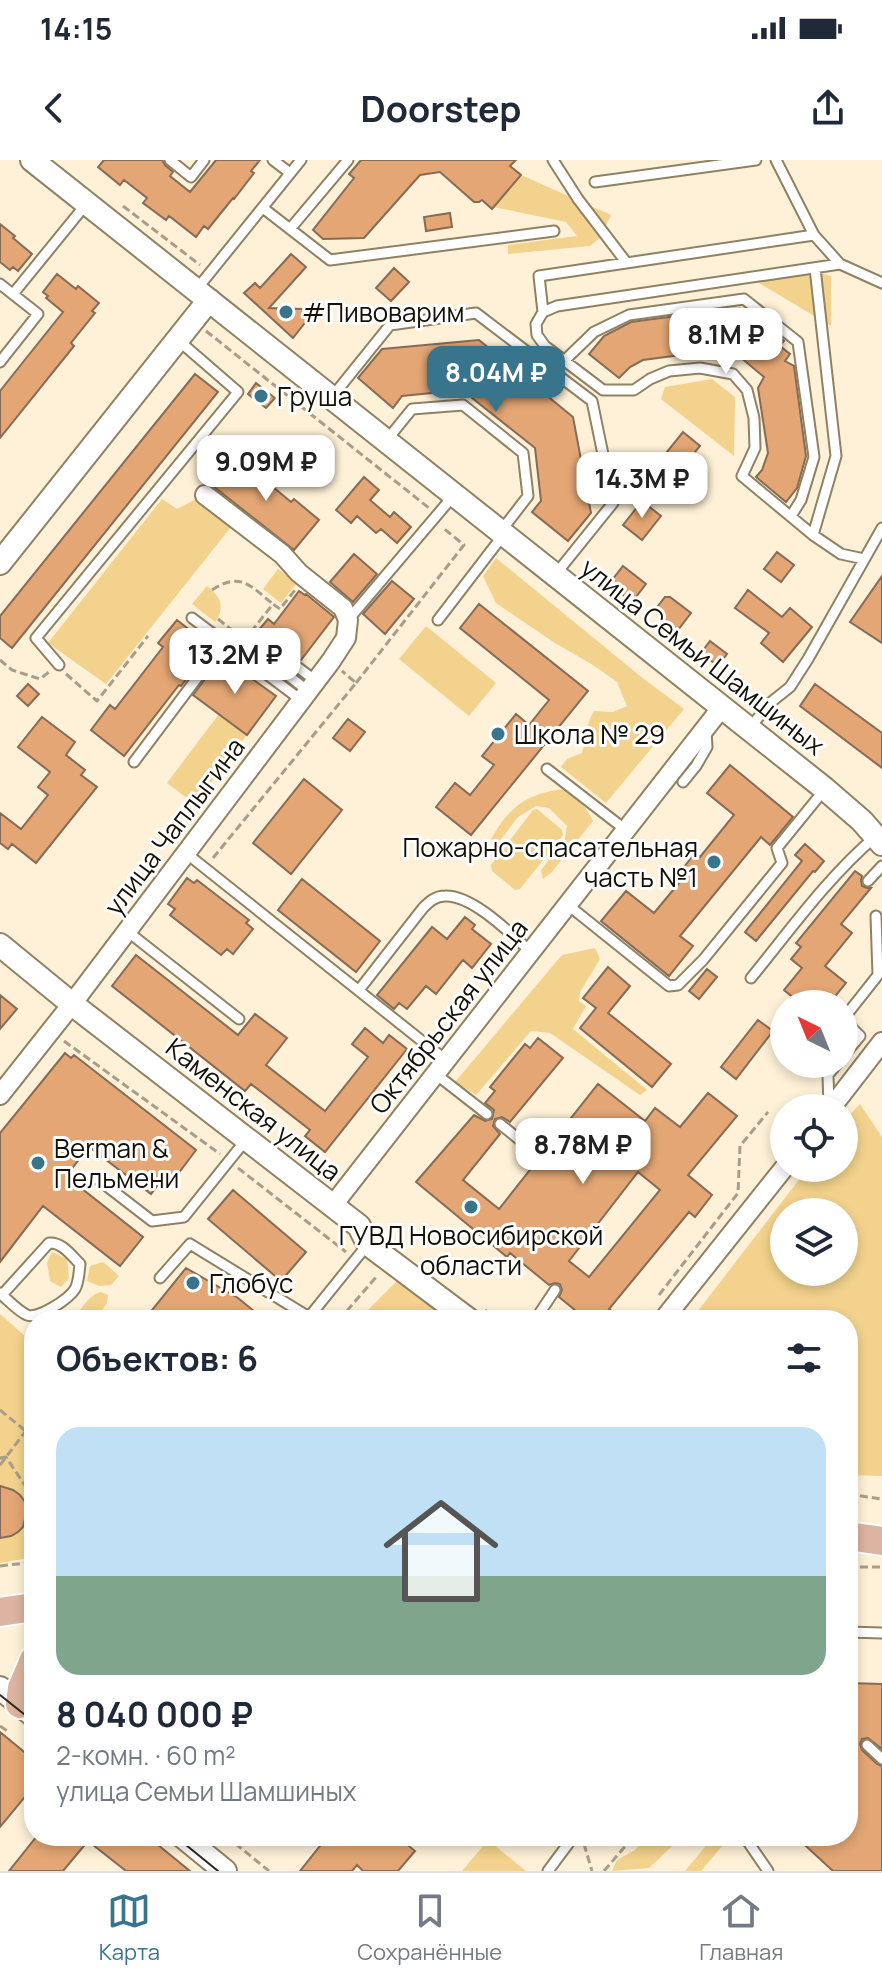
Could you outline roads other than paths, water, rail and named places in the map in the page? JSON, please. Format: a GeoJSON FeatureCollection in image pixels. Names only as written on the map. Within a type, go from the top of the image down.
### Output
{"type":"FeatureCollection","features":[{"type":"Feature","properties":{"kind":"main road"},"geometry":{"type":"LineString","coordinates":[[858,1524],[882,1523]]}},
{"type":"Feature","properties":{"kind":"main road"},"geometry":{"type":"LineString","coordinates":[[858,1537],[882,1541]]}},
{"type":"Feature","properties":{"kind":"main road"},"geometry":{"type":"LineString","coordinates":[[0,1612],[24,1608]]}},
{"type":"Feature","properties":{"kind":"main road"},"geometry":{"type":"LineString","coordinates":[[18,1703],[24,1683]]}},
{"type":"Feature","properties":{"kind":"street","name":"улица Семьи Шамшиных"},"geometry":{"type":"LineString","coordinates":[[32,160],[205,288],[332,398],[825,789],[879,840]]}},
{"type":"Feature","properties":{"kind":"street"},"geometry":{"type":"LineString","coordinates":[[0,563],[193,321],[205,288]]}},
{"type":"Feature","properties":{"kind":"street"},"geometry":{"type":"LineString","coordinates":[[205,495],[282,554],[299,573],[343,608],[348,620]]}},
{"type":"Feature","properties":{"kind":"street","name":"улица Чаплыгина"},"geometry":{"type":"LineString","coordinates":[[0,1095],[331,661],[346,638],[348,620]]}},
{"type":"Feature","properties":{"kind":"street","name":"Октябрьская улица"},"geometry":{"type":"LineString","coordinates":[[333,1205],[722,707]]}},
{"type":"Feature","properties":{"kind":"street","name":"Каменская улица"},"geometry":{"type":"LineString","coordinates":[[0,945],[359,1226],[362,1252],[389,1259],[456,1310]]}},
{"type":"Feature","properties":{"kind":"street"},"geometry":{"type":"LineString","coordinates":[[841,1094],[882,1042]]}},
{"type":"Feature","properties":{"kind":"street"},"geometry":{"type":"LineString","coordinates":[[660,1310],[772,1182]]}},
{"type":"Feature","properties":{"kind":"street"},"geometry":{"type":"LineString","coordinates":[[194,1846],[225,1871]]}},
{"type":"Feature","properties":{"kind":"lane"},"geometry":{"type":"LineString","coordinates":[[170,160],[191,177],[204,160]]}},
{"type":"Feature","properties":{"kind":"lane"},"geometry":{"type":"LineString","coordinates":[[273,160],[290,173]]}},
{"type":"Feature","properties":{"kind":"lane"},"geometry":{"type":"LineString","coordinates":[[205,288],[301,160]]}},
{"type":"Feature","properties":{"kind":"lane"},"geometry":{"type":"LineString","coordinates":[[290,229],[348,160]]}},
{"type":"Feature","properties":{"kind":"lane"},"geometry":{"type":"LineString","coordinates":[[553,160],[626,262]]}},
{"type":"Feature","properties":{"kind":"lane"},"geometry":{"type":"LineString","coordinates":[[595,182],[756,160]]}},
{"type":"Feature","properties":{"kind":"lane"},"geometry":{"type":"LineString","coordinates":[[776,160],[814,235],[840,264],[882,283]]}},
{"type":"Feature","properties":{"kind":"lane"},"geometry":{"type":"LineString","coordinates":[[13,294],[87,203]]}},
{"type":"Feature","properties":{"kind":"lane"},"geometry":{"type":"LineString","coordinates":[[263,208],[330,260],[554,231]]}},
{"type":"Feature","properties":{"kind":"lane"},"geometry":{"type":"LineString","coordinates":[[543,312],[539,276],[814,235]]}},
{"type":"Feature","properties":{"kind":"lane"},"geometry":{"type":"LineString","coordinates":[[840,264],[557,306],[543,312],[536,324],[537,335],[545,346],[603,390],[634,390],[669,371],[700,368],[733,374],[747,390],[754,418],[755,448],[742,476],[813,535],[841,554],[864,559]]}},
{"type":"Feature","properties":{"kind":"lane"},"geometry":{"type":"LineString","coordinates":[[813,535],[836,456],[815,268]]}},
{"type":"Feature","properties":{"kind":"lane"},"geometry":{"type":"LineString","coordinates":[[0,284],[38,314],[0,362]]}},
{"type":"Feature","properties":{"kind":"lane"},"geometry":{"type":"LineString","coordinates":[[564,361],[594,332],[629,315],[744,299],[798,342],[814,457],[801,500],[791,516]]}},
{"type":"Feature","properties":{"kind":"lane"},"geometry":{"type":"LineString","coordinates":[[332,398],[390,325],[476,313],[592,401],[613,503],[555,575]]}},
{"type":"Feature","properties":{"kind":"lane"},"geometry":{"type":"LineString","coordinates":[[59,665],[36,638],[238,392],[178,340]]}},
{"type":"Feature","properties":{"kind":"lane"},"geometry":{"type":"LineString","coordinates":[[386,441],[412,409],[463,405],[523,453],[528,496],[438,620]]}},
{"type":"Feature","properties":{"kind":"lane"},"geometry":{"type":"LineString","coordinates":[[348,620],[454,495]]}},
{"type":"Feature","properties":{"kind":"lane"},"geometry":{"type":"LineString","coordinates":[[749,729],[770,703],[790,687],[882,528]]}},
{"type":"Feature","properties":{"kind":"lane"},"geometry":{"type":"LineString","coordinates":[[192,618],[224,642],[308,691]]}},
{"type":"Feature","properties":{"kind":"lane"},"geometry":{"type":"LineString","coordinates":[[244,641],[308,691]]}},
{"type":"Feature","properties":{"kind":"lane"},"geometry":{"type":"LineString","coordinates":[[134,762],[224,642]]}},
{"type":"Feature","properties":{"kind":"lane"},"geometry":{"type":"LineString","coordinates":[[296,666],[308,691]]}},
{"type":"Feature","properties":{"kind":"lane"},"geometry":{"type":"LineString","coordinates":[[683,782],[707,747],[706,728]]}},
{"type":"Feature","properties":{"kind":"lane"},"geometry":{"type":"LineString","coordinates":[[547,769],[627,831]]}},
{"type":"Feature","properties":{"kind":"lane"},"geometry":{"type":"LineString","coordinates":[[568,905],[669,986],[678,985],[703,960],[782,863],[777,848],[825,789]]}},
{"type":"Feature","properties":{"kind":"lane"},"geometry":{"type":"LineString","coordinates":[[751,978],[851,857],[879,840]]}},
{"type":"Feature","properties":{"kind":"lane"},"geometry":{"type":"LineString","coordinates":[[186,853],[359,990],[487,1114]]}},
{"type":"Feature","properties":{"kind":"lane"},"geometry":{"type":"LineString","coordinates":[[868,881],[882,866]]}},
{"type":"Feature","properties":{"kind":"lane"},"geometry":{"type":"LineString","coordinates":[[359,990],[423,908],[433,899],[443,896],[459,898],[479,909],[531,952]]}},
{"type":"Feature","properties":{"kind":"lane"},"geometry":{"type":"LineString","coordinates":[[858,1001],[878,975],[876,916]]}},
{"type":"Feature","properties":{"kind":"lane"},"geometry":{"type":"LineString","coordinates":[[127,931],[239,1019]]}},
{"type":"Feature","properties":{"kind":"lane"},"geometry":{"type":"LineString","coordinates":[[500,1124],[535,1152]]}},
{"type":"Feature","properties":{"kind":"lane"},"geometry":{"type":"LineString","coordinates":[[95,1177],[152,1221],[184,1217],[247,1138]]}},
{"type":"Feature","properties":{"kind":"lane"},"geometry":{"type":"LineString","coordinates":[[24,1313],[1,1294],[49,1243],[55,1243],[80,1264],[79,1276],[74,1290],[47,1310]]}},
{"type":"Feature","properties":{"kind":"lane"},"geometry":{"type":"LineString","coordinates":[[160,1278],[190,1244],[296,1310]]}},
{"type":"Feature","properties":{"kind":"lane"},"geometry":{"type":"LineString","coordinates":[[317,1310],[362,1252]]}},
{"type":"Feature","properties":{"kind":"lane"},"geometry":{"type":"LineString","coordinates":[[542,1310],[555,1290]]}},
{"type":"Feature","properties":{"kind":"lane"},"geometry":{"type":"LineString","coordinates":[[858,1632],[882,1633]]}},
{"type":"Feature","properties":{"kind":"lane"},"geometry":{"type":"LineString","coordinates":[[867,1745],[882,1759]]}},
{"type":"Feature","properties":{"kind":"lane"},"geometry":{"type":"LineString","coordinates":[[548,1871],[567,1846]]}},
{"type":"Feature","properties":{"kind":"lane"},"geometry":{"type":"LineString","coordinates":[[751,1846],[768,1871]]}},
{"type":"Feature","properties":{"kind":"tram line"},"geometry":{"type":"LineString","coordinates":[[0,1695],[24,1714]]}},
{"type":"Feature","properties":{"kind":"tram line"},"geometry":{"type":"LineString","coordinates":[[187,1846],[218,1871]]}},
{"type":"Feature","properties":{"kind":"place","name":"#Пивоварим"},"geometry":{"type":"Point","coordinates":[286,312]}},
{"type":"Feature","properties":{"kind":"place","name":"Груша"},"geometry":{"type":"Point","coordinates":[261,396]}},
{"type":"Feature","properties":{"kind":"place","name":"Школа № 29"},"geometry":{"type":"Point","coordinates":[498,734]}},
{"type":"Feature","properties":{"kind":"place","name":"Пожарно-спасательная часть №1"},"geometry":{"type":"Point","coordinates":[714,862]}},
{"type":"Feature","properties":{"kind":"place","name":"Berman & Пельмени"},"geometry":{"type":"Point","coordinates":[38,1163]}},
{"type":"Feature","properties":{"kind":"place","name":"ГУВД Новосибирской области"},"geometry":{"type":"Point","coordinates":[471,1207]}},
{"type":"Feature","properties":{"kind":"place","name":"Глобус"},"geometry":{"type":"Point","coordinates":[193,1283]}}]}
